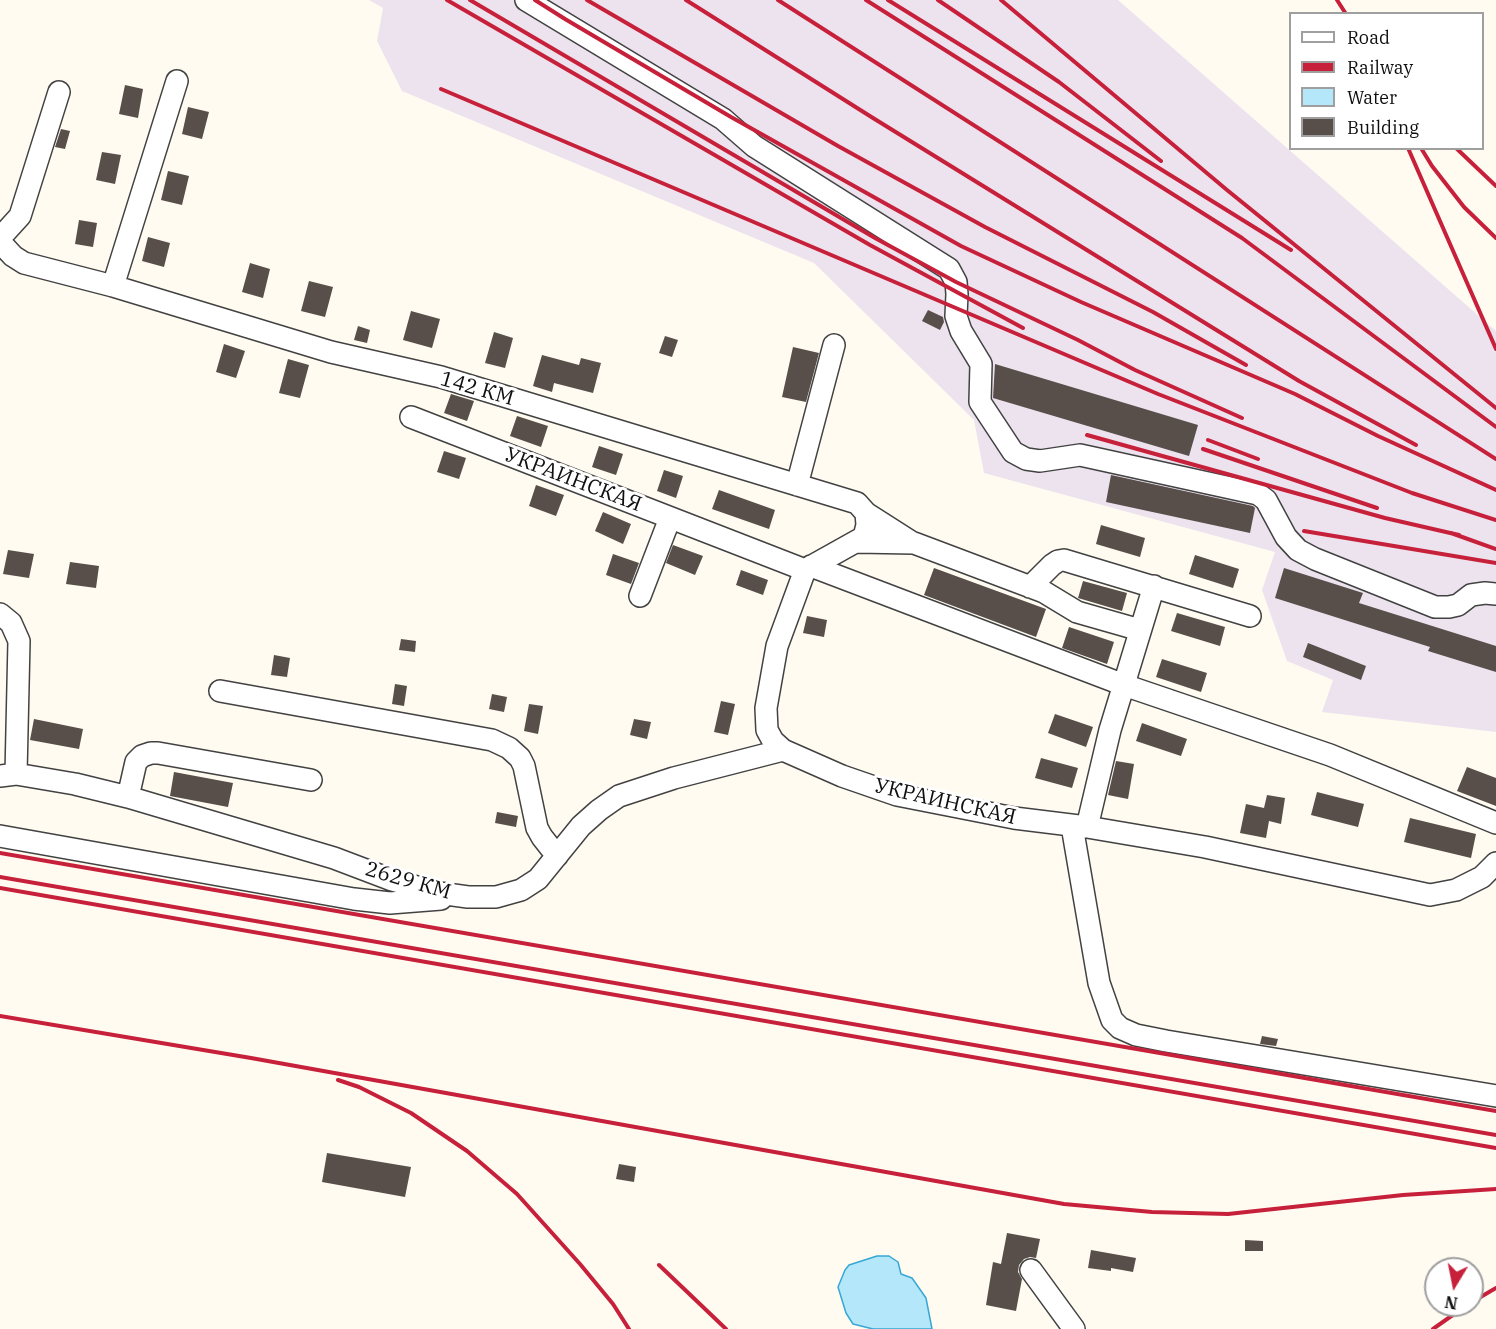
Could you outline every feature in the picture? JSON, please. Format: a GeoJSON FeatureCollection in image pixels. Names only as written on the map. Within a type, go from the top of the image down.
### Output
{"type":"FeatureCollection","features":[{"type":"Feature","properties":{"kind":"street"},"geometry":{"type":"LineString","coordinates":[[526,0],[723,119],[754,146],[949,269],[956,282],[956,315],[962,331],[981,364],[980,402],[1013,452],[1026,459],[1040,461],[1080,455],[1258,494],[1266,500],[1286,537],[1298,550],[1435,607],[1449,608],[1458,605],[1471,595],[1496,594]]}},
{"type":"Feature","properties":{"kind":"street"},"geometry":{"type":"LineString","coordinates":[[113,286],[177,81]]}},
{"type":"Feature","properties":{"kind":"street"},"geometry":{"type":"LineString","coordinates":[[0,238],[20,216],[59,92]]}},
{"type":"Feature","properties":{"kind":"street","name":"142 КМ"},"geometry":{"type":"LineString","coordinates":[[0,242],[13,256],[24,263],[113,286],[331,352],[441,377],[857,503],[866,513],[914,543]]}},
{"type":"Feature","properties":{"kind":"street"},"geometry":{"type":"LineString","coordinates":[[797,485],[834,345]]}},
{"type":"Feature","properties":{"kind":"street","name":"УКРАИНСКАЯ"},"geometry":{"type":"LineString","coordinates":[[411,417],[670,518],[1124,685],[1330,755],[1496,823]]}},
{"type":"Feature","properties":{"kind":"street"},"geometry":{"type":"LineString","coordinates":[[783,750],[773,741],[767,730],[766,708],[777,646],[808,568],[864,537],[867,525],[866,513]]}},
{"type":"Feature","properties":{"kind":"street"},"geometry":{"type":"LineString","coordinates":[[640,596],[670,518]]}},
{"type":"Feature","properties":{"kind":"street"},"geometry":{"type":"LineString","coordinates":[[856,542],[914,543],[1037,590],[1077,612],[1140,630]]}},
{"type":"Feature","properties":{"kind":"street"},"geometry":{"type":"LineString","coordinates":[[1037,590],[1052,565],[1064,560],[1250,616]]}},
{"type":"Feature","properties":{"kind":"street"},"geometry":{"type":"LineString","coordinates":[[1154,586],[1080,826],[1099,982],[1113,1020],[1120,1028],[1136,1035],[1166,1041],[1496,1096]]}},
{"type":"Feature","properties":{"kind":"street"},"geometry":{"type":"LineString","coordinates":[[0,614],[11,623],[19,641],[8,775]]}},
{"type":"Feature","properties":{"kind":"street"},"geometry":{"type":"LineString","coordinates":[[220,692],[492,740],[509,748],[520,758],[524,766],[537,828],[557,856]]}},
{"type":"Feature","properties":{"kind":"street","name":"УКРАИНСКАЯ"},"geometry":{"type":"LineString","coordinates":[[783,750],[842,776],[897,795],[1014,818],[1080,826],[1205,847],[1430,895],[1456,890],[1482,878],[1496,863]]}},
{"type":"Feature","properties":{"kind":"street","name":"2629 КМ"},"geometry":{"type":"LineString","coordinates":[[8,775],[75,784],[128,797],[334,858],[392,880],[439,893],[468,897],[496,897],[521,890],[538,879],[581,826],[619,796],[674,778],[783,750]]}},
{"type":"Feature","properties":{"kind":"street"},"geometry":{"type":"LineString","coordinates":[[128,797],[136,762],[142,756],[151,753],[311,780]]}},
{"type":"Feature","properties":{"kind":"street"},"geometry":{"type":"LineString","coordinates":[[0,836],[363,900],[390,903],[468,897]]}},
{"type":"Feature","properties":{"kind":"street"},"geometry":{"type":"LineString","coordinates":[[1031,1270],[1074,1329]]}},
{"type":"Feature","properties":{"kind":"shaded area"},"geometry":{"type":"Polygon","coordinates":[[[369,0],[1118,0],[1496,331],[1496,732],[1322,712],[1333,680],[1287,661],[1262,590],[1275,552],[984,473],[974,420],[814,263],[402,91],[377,41],[383,8],[369,0]]]}},
{"type":"Feature","properties":{"kind":"water"},"geometry":{"type":"Polygon","coordinates":[[[877,1256],[889,1256],[898,1262],[901,1274],[912,1278],[926,1298],[932,1329],[873,1329],[853,1324],[846,1313],[838,1287],[849,1265],[877,1256]]]}},
{"type":"Feature","properties":{"kind":"building"},"geometry":{"type":"Polygon","coordinates":[[[125,85],[143,89],[138,118],[119,114],[125,85]]]}},
{"type":"Feature","properties":{"kind":"building"},"geometry":{"type":"Polygon","coordinates":[[[188,107],[209,112],[202,139],[182,134],[188,107]]]}},
{"type":"Feature","properties":{"kind":"building"},"geometry":{"type":"Polygon","coordinates":[[[61,129],[70,131],[65,149],[55,147],[61,129]]]}},
{"type":"Feature","properties":{"kind":"building"},"geometry":{"type":"Polygon","coordinates":[[[102,152],[121,155],[115,184],[96,180],[102,152]]]}},
{"type":"Feature","properties":{"kind":"building"},"geometry":{"type":"Polygon","coordinates":[[[168,171],[189,176],[182,205],[161,200],[168,171]]]}},
{"type":"Feature","properties":{"kind":"building"},"geometry":{"type":"Polygon","coordinates":[[[79,220],[97,223],[93,247],[75,244],[79,220]]]}},
{"type":"Feature","properties":{"kind":"building"},"geometry":{"type":"Polygon","coordinates":[[[148,237],[170,243],[164,267],[142,261],[148,237]]]}},
{"type":"Feature","properties":{"kind":"building"},"geometry":{"type":"Polygon","coordinates":[[[250,263],[270,269],[263,298],[242,292],[250,263]]]}},
{"type":"Feature","properties":{"kind":"building"},"geometry":{"type":"Polygon","coordinates":[[[309,281],[333,287],[325,317],[301,311],[309,281]]]}},
{"type":"Feature","properties":{"kind":"building"},"geometry":{"type":"Polygon","coordinates":[[[928,310],[943,317],[944,322],[940,330],[922,321],[928,310]]]}},
{"type":"Feature","properties":{"kind":"building"},"geometry":{"type":"Polygon","coordinates":[[[411,311],[440,319],[432,348],[403,340],[411,311]]]}},
{"type":"Feature","properties":{"kind":"building"},"geometry":{"type":"Polygon","coordinates":[[[358,326],[370,330],[367,343],[354,340],[358,326]]]}},
{"type":"Feature","properties":{"kind":"building"},"geometry":{"type":"Polygon","coordinates":[[[494,332],[513,338],[505,368],[485,363],[494,332]]]}},
{"type":"Feature","properties":{"kind":"building"},"geometry":{"type":"Polygon","coordinates":[[[665,336],[678,340],[672,357],[659,353],[665,336]]]}},
{"type":"Feature","properties":{"kind":"building"},"geometry":{"type":"Polygon","coordinates":[[[224,344],[245,351],[236,378],[216,372],[224,344]]]}},
{"type":"Feature","properties":{"kind":"building"},"geometry":{"type":"Polygon","coordinates":[[[793,347],[819,353],[806,402],[782,397],[793,347]]]}},
{"type":"Feature","properties":{"kind":"building"},"geometry":{"type":"Polygon","coordinates":[[[542,355],[579,365],[581,358],[601,363],[593,393],[554,383],[552,392],[533,386],[542,355]]]}},
{"type":"Feature","properties":{"kind":"building"},"geometry":{"type":"Polygon","coordinates":[[[288,359],[309,365],[300,398],[279,393],[288,359]]]}},
{"type":"Feature","properties":{"kind":"building"},"geometry":{"type":"Polygon","coordinates":[[[995,364],[1198,425],[1189,456],[993,398],[995,364]]]}},
{"type":"Feature","properties":{"kind":"building"},"geometry":{"type":"Polygon","coordinates":[[[451,394],[474,401],[467,421],[444,413],[451,394]]]}},
{"type":"Feature","properties":{"kind":"building"},"geometry":{"type":"Polygon","coordinates":[[[517,416],[548,426],[541,447],[510,436],[517,416]]]}},
{"type":"Feature","properties":{"kind":"building"},"geometry":{"type":"Polygon","coordinates":[[[599,446],[623,454],[616,475],[592,467],[599,446]]]}},
{"type":"Feature","properties":{"kind":"building"},"geometry":{"type":"Polygon","coordinates":[[[444,451],[466,458],[459,479],[437,472],[444,451]]]}},
{"type":"Feature","properties":{"kind":"building"},"geometry":{"type":"Polygon","coordinates":[[[664,470],[683,476],[676,498],[657,491],[664,470]]]}},
{"type":"Feature","properties":{"kind":"building"},"geometry":{"type":"Polygon","coordinates":[[[1111,475],[1253,506],[1255,508],[1250,533],[1106,502],[1111,475]]]}},
{"type":"Feature","properties":{"kind":"building"},"geometry":{"type":"Polygon","coordinates":[[[536,485],[564,495],[556,516],[529,506],[536,485]]]}},
{"type":"Feature","properties":{"kind":"building"},"geometry":{"type":"Polygon","coordinates":[[[719,490],[775,510],[769,529],[712,509],[719,490]]]}},
{"type":"Feature","properties":{"kind":"building"},"geometry":{"type":"Polygon","coordinates":[[[603,512],[631,524],[623,544],[595,531],[603,512]]]}},
{"type":"Feature","properties":{"kind":"building"},"geometry":{"type":"Polygon","coordinates":[[[1101,525],[1145,538],[1140,557],[1096,544],[1101,525]]]}},
{"type":"Feature","properties":{"kind":"building"},"geometry":{"type":"Polygon","coordinates":[[[673,545],[703,556],[695,575],[666,563],[673,545]]]}},
{"type":"Feature","properties":{"kind":"building"},"geometry":{"type":"Polygon","coordinates":[[[8,550],[34,554],[29,578],[3,574],[8,550]]]}},
{"type":"Feature","properties":{"kind":"building"},"geometry":{"type":"Polygon","coordinates":[[[613,554],[639,563],[631,584],[606,575],[613,554]]]}},
{"type":"Feature","properties":{"kind":"building"},"geometry":{"type":"Polygon","coordinates":[[[1195,555],[1239,569],[1233,588],[1189,574],[1195,555]]]}},
{"type":"Feature","properties":{"kind":"building"},"geometry":{"type":"Polygon","coordinates":[[[70,562],[99,566],[96,588],[66,584],[70,562]]]}},
{"type":"Feature","properties":{"kind":"building"},"geometry":{"type":"Polygon","coordinates":[[[934,568],[1046,609],[1036,637],[924,595],[934,568]]]}},
{"type":"Feature","properties":{"kind":"building"},"geometry":{"type":"Polygon","coordinates":[[[1284,568],[1363,593],[1359,603],[1496,646],[1496,672],[1428,651],[1430,647],[1275,598],[1284,568]]]}},
{"type":"Feature","properties":{"kind":"building"},"geometry":{"type":"Polygon","coordinates":[[[741,570],[768,580],[763,595],[736,585],[741,570]]]}},
{"type":"Feature","properties":{"kind":"building"},"geometry":{"type":"Polygon","coordinates":[[[1083,581],[1127,593],[1122,611],[1078,598],[1083,581]]]}},
{"type":"Feature","properties":{"kind":"building"},"geometry":{"type":"Polygon","coordinates":[[[1177,613],[1225,627],[1220,646],[1171,631],[1177,613]]]}},
{"type":"Feature","properties":{"kind":"building"},"geometry":{"type":"Polygon","coordinates":[[[807,616],[827,620],[824,637],[803,633],[807,616]]]}},
{"type":"Feature","properties":{"kind":"building"},"geometry":{"type":"Polygon","coordinates":[[[1069,627],[1114,642],[1107,664],[1062,648],[1069,627]]]}},
{"type":"Feature","properties":{"kind":"building"},"geometry":{"type":"Polygon","coordinates":[[[401,639],[416,641],[415,652],[399,650],[401,639]]]}},
{"type":"Feature","properties":{"kind":"building"},"geometry":{"type":"Polygon","coordinates":[[[1308,643],[1366,666],[1361,680],[1303,657],[1308,643]]]}},
{"type":"Feature","properties":{"kind":"building"},"geometry":{"type":"Polygon","coordinates":[[[274,655],[290,658],[287,677],[271,675],[274,655]]]}},
{"type":"Feature","properties":{"kind":"building"},"geometry":{"type":"Polygon","coordinates":[[[1162,659],[1207,673],[1201,692],[1156,677],[1162,659]]]}},
{"type":"Feature","properties":{"kind":"building"},"geometry":{"type":"Polygon","coordinates":[[[395,684],[407,686],[404,706],[392,704],[395,684]]]}},
{"type":"Feature","properties":{"kind":"building"},"geometry":{"type":"Polygon","coordinates":[[[492,694],[507,697],[504,712],[489,709],[492,694]]]}},
{"type":"Feature","properties":{"kind":"building"},"geometry":{"type":"Polygon","coordinates":[[[721,701],[735,704],[728,735],[714,732],[721,701]]]}},
{"type":"Feature","properties":{"kind":"building"},"geometry":{"type":"Polygon","coordinates":[[[529,704],[543,706],[538,734],[524,731],[529,704]]]}},
{"type":"Feature","properties":{"kind":"building"},"geometry":{"type":"Polygon","coordinates":[[[1055,714],[1093,727],[1086,747],[1048,733],[1055,714]]]}},
{"type":"Feature","properties":{"kind":"building"},"geometry":{"type":"Polygon","coordinates":[[[34,719],[83,729],[79,749],[30,740],[34,719]]]}},
{"type":"Feature","properties":{"kind":"building"},"geometry":{"type":"Polygon","coordinates":[[[634,719],[651,722],[647,739],[630,735],[634,719]]]}},
{"type":"Feature","properties":{"kind":"building"},"geometry":{"type":"Polygon","coordinates":[[[1142,723],[1187,739],[1181,756],[1136,741],[1142,723]]]}},
{"type":"Feature","properties":{"kind":"building"},"geometry":{"type":"Polygon","coordinates":[[[1041,758],[1078,768],[1072,788],[1035,778],[1041,758]]]}},
{"type":"Feature","properties":{"kind":"building"},"geometry":{"type":"Polygon","coordinates":[[[1116,761],[1134,764],[1128,799],[1108,795],[1116,761]]]}},
{"type":"Feature","properties":{"kind":"building"},"geometry":{"type":"Polygon","coordinates":[[[1467,767],[1496,778],[1496,806],[1457,791],[1467,767]]]}},
{"type":"Feature","properties":{"kind":"building"},"geometry":{"type":"Polygon","coordinates":[[[174,772],[233,783],[228,807],[170,796],[174,772]]]}},
{"type":"Feature","properties":{"kind":"building"},"geometry":{"type":"Polygon","coordinates":[[[1317,792],[1364,804],[1358,827],[1311,815],[1317,792]]]}},
{"type":"Feature","properties":{"kind":"building"},"geometry":{"type":"Polygon","coordinates":[[[1267,795],[1285,798],[1281,824],[1269,821],[1266,838],[1240,833],[1246,804],[1264,808],[1267,795]]]}},
{"type":"Feature","properties":{"kind":"building"},"geometry":{"type":"Polygon","coordinates":[[[497,812],[518,816],[516,827],[495,823],[497,812]]]}},
{"type":"Feature","properties":{"kind":"building"},"geometry":{"type":"Polygon","coordinates":[[[1410,818],[1476,834],[1471,858],[1404,842],[1410,818]]]}},
{"type":"Feature","properties":{"kind":"building"},"geometry":{"type":"Polygon","coordinates":[[[1262,1036],[1278,1039],[1276,1046],[1260,1044],[1262,1036]]]}},
{"type":"Feature","properties":{"kind":"building"},"geometry":{"type":"Polygon","coordinates":[[[327,1153],[411,1167],[405,1197],[322,1182],[327,1153]]]}},
{"type":"Feature","properties":{"kind":"building"},"geometry":{"type":"Polygon","coordinates":[[[619,1164],[636,1167],[634,1182],[616,1179],[619,1164]]]}},
{"type":"Feature","properties":{"kind":"building"},"geometry":{"type":"Polygon","coordinates":[[[1007,1233],[1040,1239],[1036,1258],[1024,1259],[1019,1265],[1018,1272],[1022,1279],[1016,1311],[986,1305],[993,1262],[1001,1264],[1007,1233]]]}},
{"type":"Feature","properties":{"kind":"building"},"geometry":{"type":"Polygon","coordinates":[[[1245,1240],[1263,1241],[1263,1251],[1245,1251],[1245,1240]]]}},
{"type":"Feature","properties":{"kind":"building"},"geometry":{"type":"Polygon","coordinates":[[[1091,1250],[1136,1258],[1133,1272],[1111,1268],[1111,1271],[1088,1268],[1091,1250]]]}},
{"type":"Feature","properties":{"kind":"railway"},"geometry":{"type":"LineString","coordinates":[[447,0],[870,245],[1023,328]]}},
{"type":"Feature","properties":{"kind":"railway"},"geometry":{"type":"LineString","coordinates":[[470,0],[875,238],[956,282],[1135,370],[1242,418]]}},
{"type":"Feature","properties":{"kind":"railway"},"geometry":{"type":"LineString","coordinates":[[535,0],[731,117],[961,246],[1081,302],[1295,394],[1378,436],[1496,490]]}},
{"type":"Feature","properties":{"kind":"railway"},"geometry":{"type":"LineString","coordinates":[[587,0],[838,146],[985,227],[1153,312],[1246,365]]}},
{"type":"Feature","properties":{"kind":"railway"},"geometry":{"type":"LineString","coordinates":[[686,0],[1299,381],[1416,445]]}},
{"type":"Feature","properties":{"kind":"railway"},"geometry":{"type":"LineString","coordinates":[[778,0],[1496,459]]}},
{"type":"Feature","properties":{"kind":"railway"},"geometry":{"type":"LineString","coordinates":[[866,0],[1242,238],[1496,427]]}},
{"type":"Feature","properties":{"kind":"railway"},"geometry":{"type":"LineString","coordinates":[[888,0],[1291,250]]}},
{"type":"Feature","properties":{"kind":"railway"},"geometry":{"type":"LineString","coordinates":[[938,0],[1059,82],[1161,161]]}},
{"type":"Feature","properties":{"kind":"railway"},"geometry":{"type":"LineString","coordinates":[[1001,0],[1227,190],[1496,408]]}},
{"type":"Feature","properties":{"kind":"railway"},"geometry":{"type":"LineString","coordinates":[[1337,0],[1345,12]]}},
{"type":"Feature","properties":{"kind":"railway"},"geometry":{"type":"LineString","coordinates":[[441,89],[1158,394],[1412,493],[1496,520]]}},
{"type":"Feature","properties":{"kind":"railway"},"geometry":{"type":"LineString","coordinates":[[1409,150],[1496,349]]}},
{"type":"Feature","properties":{"kind":"railway"},"geometry":{"type":"LineString","coordinates":[[1422,150],[1464,207],[1496,238]]}},
{"type":"Feature","properties":{"kind":"railway"},"geometry":{"type":"LineString","coordinates":[[1458,150],[1496,186]]}},
{"type":"Feature","properties":{"kind":"railway"},"geometry":{"type":"LineString","coordinates":[[1087,435],[1385,518],[1459,535]]}},
{"type":"Feature","properties":{"kind":"railway"},"geometry":{"type":"LineString","coordinates":[[1208,440],[1258,459]]}},
{"type":"Feature","properties":{"kind":"railway"},"geometry":{"type":"LineString","coordinates":[[1203,449],[1377,508]]}},
{"type":"Feature","properties":{"kind":"railway"},"geometry":{"type":"LineString","coordinates":[[1304,531],[1496,563]]}},
{"type":"Feature","properties":{"kind":"railway"},"geometry":{"type":"LineString","coordinates":[[1451,533],[1496,549]]}},
{"type":"Feature","properties":{"kind":"railway"},"geometry":{"type":"LineString","coordinates":[[0,853],[1496,1111]]}},
{"type":"Feature","properties":{"kind":"railway"},"geometry":{"type":"LineString","coordinates":[[0,877],[1496,1135]]}},
{"type":"Feature","properties":{"kind":"railway"},"geometry":{"type":"LineString","coordinates":[[0,888],[1496,1148]]}},
{"type":"Feature","properties":{"kind":"railway"},"geometry":{"type":"LineString","coordinates":[[0,1016],[251,1058],[1064,1204],[1152,1212],[1228,1214],[1403,1195],[1496,1189]]}},
{"type":"Feature","properties":{"kind":"railway"},"geometry":{"type":"LineString","coordinates":[[338,1080],[359,1087],[411,1113],[467,1151],[517,1194],[580,1264],[613,1304],[629,1329]]}},
{"type":"Feature","properties":{"kind":"railway"},"geometry":{"type":"LineString","coordinates":[[659,1265],[726,1329]]}},
{"type":"Feature","properties":{"kind":"railway"},"geometry":{"type":"LineString","coordinates":[[1484,1295],[1496,1288]]}},
{"type":"Feature","properties":{"kind":"railway"},"geometry":{"type":"LineString","coordinates":[[1433,1329],[1450,1317]]}}]}
